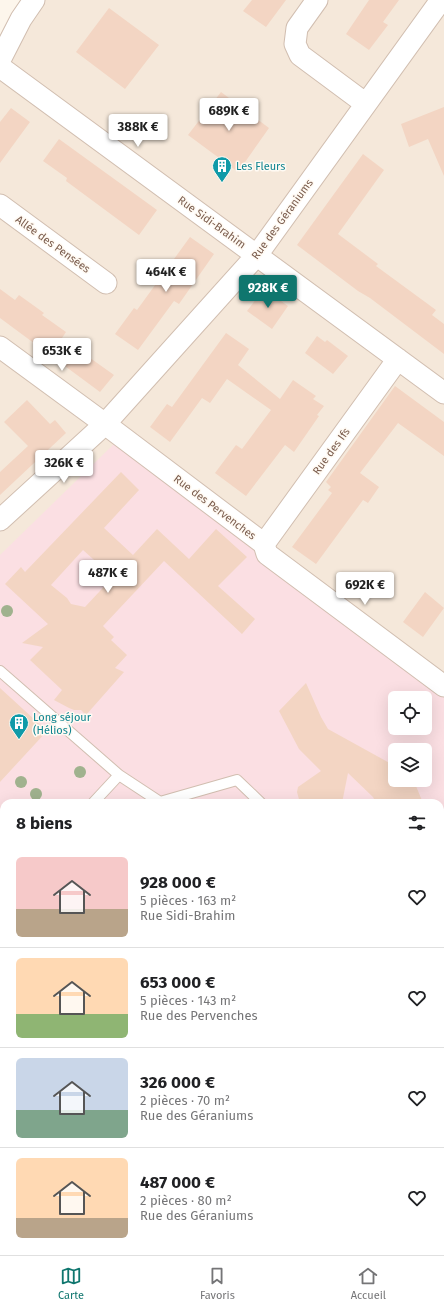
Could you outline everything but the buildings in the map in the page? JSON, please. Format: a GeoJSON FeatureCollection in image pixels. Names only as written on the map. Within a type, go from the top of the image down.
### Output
{"type":"FeatureCollection","features":[{"type":"Feature","properties":{"kind":"street"},"geometry":{"type":"LineString","coordinates":[[0,60],[21,19],[34,0]]}},
{"type":"Feature","properties":{"kind":"street"},"geometry":{"type":"LineString","coordinates":[[317,0],[297,28],[295,44],[300,55],[366,104]]}},
{"type":"Feature","properties":{"kind":"street","name":"Rue des Géraniums"},"geometry":{"type":"LineString","coordinates":[[0,520],[105,424],[257,255],[441,0]]}},
{"type":"Feature","properties":{"kind":"street","name":"Rue Sidi-Brahim"},"geometry":{"type":"LineString","coordinates":[[0,67],[444,393]]}},
{"type":"Feature","properties":{"kind":"street","name":"Allée des Pensées"},"geometry":{"type":"LineString","coordinates":[[0,205],[106,283]]}},
{"type":"Feature","properties":{"kind":"street","name":"Rue des Pervenches"},"geometry":{"type":"LineString","coordinates":[[0,347],[264,544],[267,554],[444,686]]}},
{"type":"Feature","properties":{"kind":"street","name":"Rue des Ifs"},"geometry":{"type":"LineString","coordinates":[[264,544],[398,359]]}},
{"type":"Feature","properties":{"kind":"lane"},"geometry":{"type":"LineString","coordinates":[[0,671],[119,776],[154,799]]}},
{"type":"Feature","properties":{"kind":"lane"},"geometry":{"type":"LineString","coordinates":[[97,799],[119,776]]}},
{"type":"Feature","properties":{"kind":"lane"},"geometry":{"type":"LineString","coordinates":[[173,799],[237,780],[257,799]]}},
{"type":"Feature","properties":{"kind":"shaded area"},"geometry":{"type":"Polygon","coordinates":[[[34,0],[444,0],[444,799],[0,799],[0,60],[34,0]]]}},
{"type":"Feature","properties":{"kind":"shaded area"},"geometry":{"type":"Polygon","coordinates":[[[115,443],[444,693],[444,799],[0,799],[0,555],[115,443]]]}},
{"type":"Feature","properties":{"kind":"place","name":"Les Fleurs"},"geometry":{"type":"Point","coordinates":[222,183]}},
{"type":"Feature","properties":{"kind":"place","name":"Long séjour (Hélios)"},"geometry":{"type":"Point","coordinates":[19,740]}}]}
